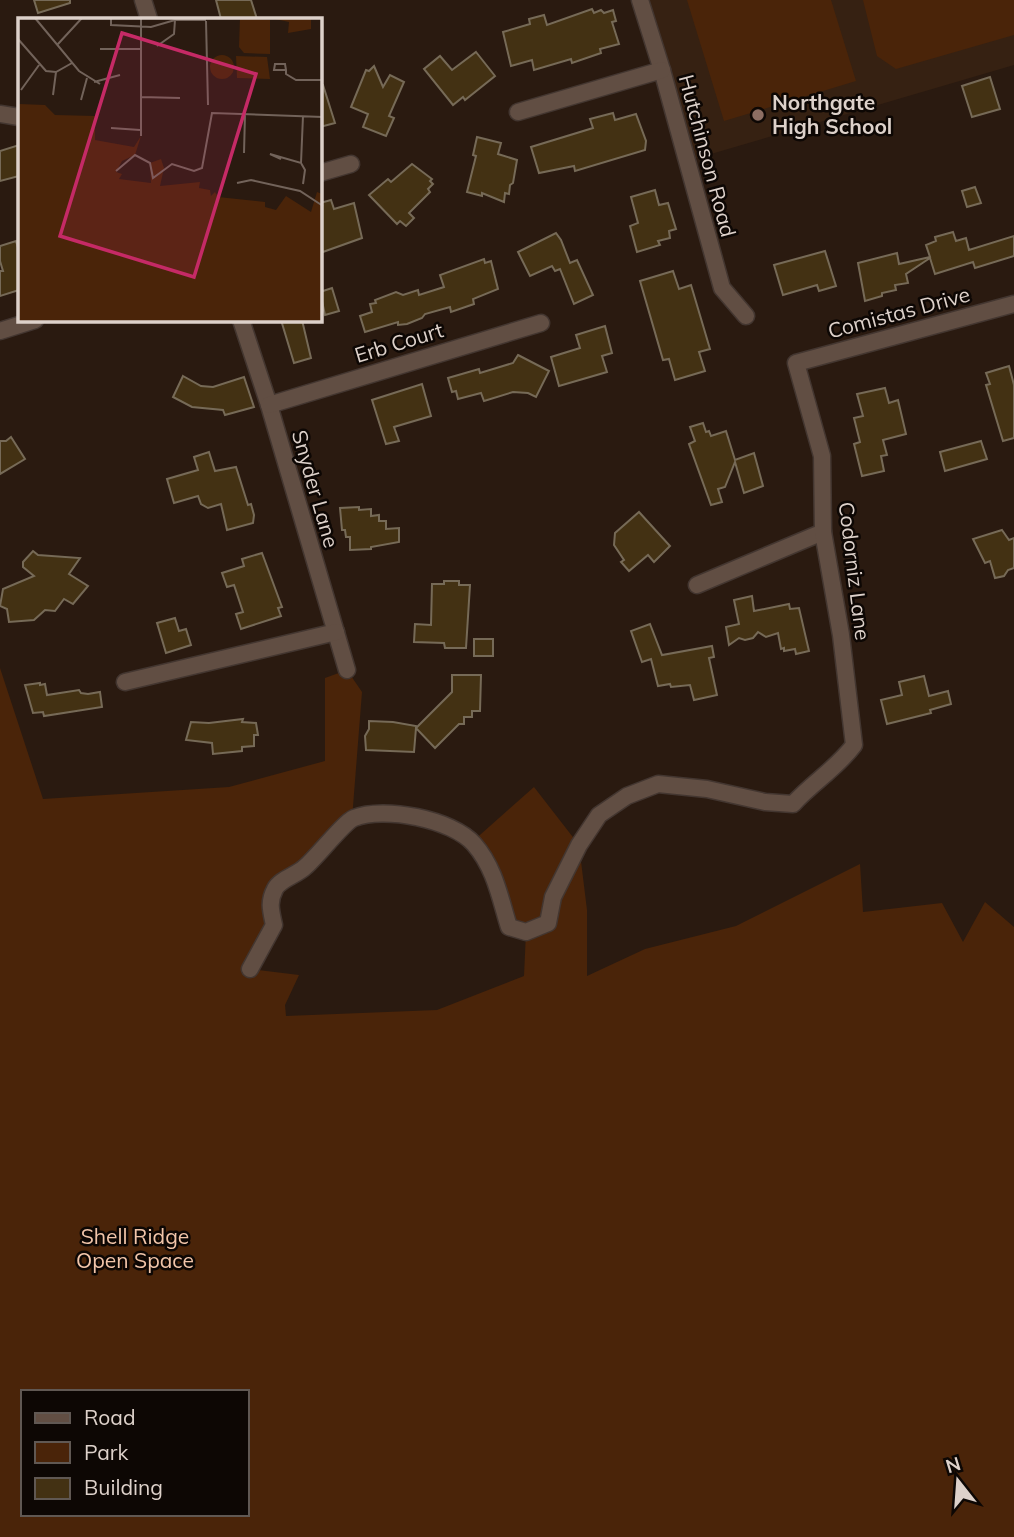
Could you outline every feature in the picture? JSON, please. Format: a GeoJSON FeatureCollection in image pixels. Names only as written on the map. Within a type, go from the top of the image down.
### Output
{"type":"FeatureCollection","features":[{"type":"Feature","properties":{"kind":"street"},"geometry":{"type":"LineString","coordinates":[[144,0],[149,18]]}},
{"type":"Feature","properties":{"kind":"street","name":"Hutchinson Road"},"geometry":{"type":"LineString","coordinates":[[640,0],[722,288],[746,316]]}},
{"type":"Feature","properties":{"kind":"street"},"geometry":{"type":"LineString","coordinates":[[518,112],[662,70]]}},
{"type":"Feature","properties":{"kind":"street"},"geometry":{"type":"LineString","coordinates":[[0,114],[18,117]]}},
{"type":"Feature","properties":{"kind":"street"},"geometry":{"type":"LineString","coordinates":[[322,172],[351,164]]}},
{"type":"Feature","properties":{"kind":"street","name":"Comistas Drive"},"geometry":{"type":"LineString","coordinates":[[796,363],[1014,304]]}},
{"type":"Feature","properties":{"kind":"street"},"geometry":{"type":"LineString","coordinates":[[0,331],[29,322]]}},
{"type":"Feature","properties":{"kind":"street","name":"Snyder Lane"},"geometry":{"type":"LineString","coordinates":[[242,322],[269,405],[347,670]]}},
{"type":"Feature","properties":{"kind":"street","name":"Erb Court"},"geometry":{"type":"LineString","coordinates":[[269,405],[541,323]]}},
{"type":"Feature","properties":{"kind":"street","name":"Codorniz Lane"},"geometry":{"type":"LineString","coordinates":[[250,969],[274,925],[270,902],[276,886],[302,870],[352,819],[380,813],[425,819],[448,827],[472,842],[491,867],[509,927],[526,932],[548,923],[553,897],[579,845],[599,815],[627,796],[658,784],[707,789],[765,802],[793,804],[810,785],[841,762],[854,745],[841,635],[823,532],[822,456],[796,363]]}},
{"type":"Feature","properties":{"kind":"street"},"geometry":{"type":"LineString","coordinates":[[697,585],[823,532]]}},
{"type":"Feature","properties":{"kind":"street"},"geometry":{"type":"LineString","coordinates":[[125,682],[336,632]]}},
{"type":"Feature","properties":{"kind":"shaded area","name":"Northgate High School"},"geometry":{"type":"Polygon","coordinates":[[[640,0],[1014,0],[1014,65],[687,161],[640,0]]]}},
{"type":"Feature","properties":{"kind":"green space"},"geometry":{"type":"Polygon","coordinates":[[[687,0],[831,0],[856,81],[724,121],[687,0]]]}},
{"type":"Feature","properties":{"kind":"green space"},"geometry":{"type":"Polygon","coordinates":[[[863,0],[1014,0],[1014,35],[896,69],[877,56],[863,0]]]}},
{"type":"Feature","properties":{"kind":"green space","name":"Shell Ridge Open Space"},"geometry":{"type":"Polygon","coordinates":[[[0,668],[43,799],[229,787],[325,761],[325,678],[347,670],[362,692],[352,819],[276,886],[274,925],[251,969],[299,975],[285,1005],[286,1016],[437,1010],[524,976],[526,932],[509,927],[472,842],[534,787],[579,845],[587,910],[587,976],[645,949],[736,926],[860,864],[863,912],[942,903],[963,942],[985,902],[1014,927],[1014,1537],[0,1537],[0,668]]]}},
{"type":"Feature","properties":{"kind":"building"},"geometry":{"type":"Polygon","coordinates":[[[34,0],[70,0],[70,3],[38,13],[34,0]]]}},
{"type":"Feature","properties":{"kind":"building"},"geometry":{"type":"Polygon","coordinates":[[[216,0],[251,0],[257,18],[221,18],[216,0]]]}},
{"type":"Feature","properties":{"kind":"building"},"geometry":{"type":"Polygon","coordinates":[[[592,9],[594,13],[613,10],[616,21],[612,22],[619,44],[600,49],[601,53],[572,63],[571,59],[534,70],[532,60],[511,66],[503,32],[530,24],[529,19],[544,15],[547,25],[592,9]]]}},
{"type":"Feature","properties":{"kind":"building"},"geometry":{"type":"Polygon","coordinates":[[[476,52],[495,76],[465,100],[463,97],[453,105],[424,69],[440,56],[452,70],[476,52]]]}},
{"type":"Feature","properties":{"kind":"building"},"geometry":{"type":"Polygon","coordinates":[[[374,66],[383,87],[390,75],[404,82],[389,116],[394,118],[386,136],[363,127],[368,114],[351,107],[366,70],[369,71],[374,66]]]}},
{"type":"Feature","properties":{"kind":"building"},"geometry":{"type":"Polygon","coordinates":[[[990,77],[1000,109],[972,117],[962,86],[990,77]]]}},
{"type":"Feature","properties":{"kind":"building"},"geometry":{"type":"Polygon","coordinates":[[[322,85],[323,85],[335,123],[322,126],[322,85]]]}},
{"type":"Feature","properties":{"kind":"building"},"geometry":{"type":"Polygon","coordinates":[[[613,113],[615,120],[636,114],[646,141],[645,150],[575,171],[574,166],[539,173],[531,147],[593,128],[590,119],[613,113]]]}},
{"type":"Feature","properties":{"kind":"building"},"geometry":{"type":"Polygon","coordinates":[[[477,137],[501,143],[498,154],[517,160],[513,183],[510,185],[509,194],[505,193],[504,202],[482,193],[482,196],[467,192],[476,156],[473,155],[477,137]]]}},
{"type":"Feature","properties":{"kind":"building"},"geometry":{"type":"Polygon","coordinates":[[[18,145],[18,176],[0,181],[0,151],[18,145]]]}},
{"type":"Feature","properties":{"kind":"building"},"geometry":{"type":"Polygon","coordinates":[[[412,164],[432,179],[430,181],[433,184],[428,189],[430,192],[409,213],[414,218],[406,226],[400,221],[397,224],[369,195],[388,179],[391,182],[412,164]]]}},
{"type":"Feature","properties":{"kind":"building"},"geometry":{"type":"Polygon","coordinates":[[[975,187],[981,203],[967,207],[962,191],[975,187]]]}},
{"type":"Feature","properties":{"kind":"building"},"geometry":{"type":"Polygon","coordinates":[[[655,190],[659,205],[668,203],[676,229],[669,231],[670,238],[658,241],[660,245],[637,252],[630,226],[638,223],[631,197],[655,190]]]}},
{"type":"Feature","properties":{"kind":"building"},"geometry":{"type":"Polygon","coordinates":[[[331,200],[334,209],[354,203],[362,238],[322,252],[322,202],[331,200]]]}},
{"type":"Feature","properties":{"kind":"building"},"geometry":{"type":"Polygon","coordinates":[[[953,232],[956,241],[966,238],[969,250],[1014,236],[1014,256],[975,268],[973,262],[935,274],[930,258],[906,274],[908,283],[895,285],[896,290],[865,301],[858,263],[897,253],[899,264],[930,257],[926,245],[936,241],[935,237],[953,232]]]}},
{"type":"Feature","properties":{"kind":"building"},"geometry":{"type":"Polygon","coordinates":[[[556,233],[570,263],[577,260],[593,295],[574,304],[560,269],[555,271],[552,266],[530,276],[518,252],[556,233]]]}},
{"type":"Feature","properties":{"kind":"building"},"geometry":{"type":"Polygon","coordinates":[[[16,241],[18,290],[0,296],[0,271],[3,271],[0,246],[16,241]]]}},
{"type":"Feature","properties":{"kind":"building"},"geometry":{"type":"Polygon","coordinates":[[[825,251],[836,286],[819,291],[817,285],[783,295],[774,265],[825,251]]]}},
{"type":"Feature","properties":{"kind":"building"},"geometry":{"type":"Polygon","coordinates":[[[484,259],[485,263],[491,261],[498,289],[473,299],[474,304],[451,312],[450,307],[425,314],[407,324],[398,325],[398,322],[365,332],[360,316],[372,312],[370,304],[376,303],[375,300],[396,292],[403,295],[418,290],[419,295],[444,287],[440,275],[484,259]]]}},
{"type":"Feature","properties":{"kind":"building"},"geometry":{"type":"Polygon","coordinates":[[[673,271],[679,289],[691,285],[710,349],[699,352],[705,371],[675,380],[669,359],[663,360],[640,281],[673,271]]]}},
{"type":"Feature","properties":{"kind":"building"},"geometry":{"type":"Polygon","coordinates":[[[332,288],[339,311],[325,315],[322,291],[332,288]]]}},
{"type":"Feature","properties":{"kind":"building"},"geometry":{"type":"Polygon","coordinates":[[[282,322],[302,322],[311,358],[294,363],[282,322]]]}},
{"type":"Feature","properties":{"kind":"building"},"geometry":{"type":"Polygon","coordinates":[[[605,326],[612,353],[602,356],[607,372],[559,386],[551,357],[580,348],[576,335],[605,326]]]}},
{"type":"Feature","properties":{"kind":"building"},"geometry":{"type":"Polygon","coordinates":[[[518,355],[549,371],[536,397],[528,393],[513,392],[484,401],[481,393],[458,399],[456,391],[452,392],[448,378],[479,369],[480,373],[513,363],[518,355]]]}},
{"type":"Feature","properties":{"kind":"building"},"geometry":{"type":"Polygon","coordinates":[[[1009,366],[1014,385],[1014,438],[1003,441],[986,385],[990,384],[986,373],[1009,366]]]}},
{"type":"Feature","properties":{"kind":"building"},"geometry":{"type":"Polygon","coordinates":[[[183,376],[201,386],[213,387],[244,377],[254,407],[225,415],[223,410],[192,407],[173,397],[183,376]]]}},
{"type":"Feature","properties":{"kind":"building"},"geometry":{"type":"Polygon","coordinates":[[[422,384],[431,416],[394,427],[399,441],[386,444],[372,400],[422,384]]]}},
{"type":"Feature","properties":{"kind":"building"},"geometry":{"type":"Polygon","coordinates":[[[885,388],[889,403],[898,400],[906,434],[883,440],[887,455],[881,456],[884,471],[862,476],[854,444],[860,442],[854,418],[863,416],[857,394],[885,388]]]}},
{"type":"Feature","properties":{"kind":"building"},"geometry":{"type":"Polygon","coordinates":[[[703,423],[706,432],[709,431],[711,436],[726,431],[735,460],[754,453],[763,486],[744,493],[735,462],[725,487],[718,489],[722,502],[711,505],[689,444],[695,441],[690,427],[703,423]]]}},
{"type":"Feature","properties":{"kind":"building"},"geometry":{"type":"Polygon","coordinates":[[[11,437],[25,459],[0,474],[0,441],[11,437]]]}},
{"type":"Feature","properties":{"kind":"building"},"geometry":{"type":"Polygon","coordinates":[[[981,441],[987,459],[945,471],[940,452],[981,441]]]}},
{"type":"Feature","properties":{"kind":"building"},"geometry":{"type":"Polygon","coordinates":[[[209,452],[215,471],[236,467],[248,505],[251,504],[253,523],[227,530],[221,504],[208,508],[201,504],[198,496],[174,503],[167,479],[198,470],[194,457],[209,452]]]}},
{"type":"Feature","properties":{"kind":"building"},"geometry":{"type":"Polygon","coordinates":[[[359,507],[359,510],[371,509],[371,516],[379,515],[379,521],[386,521],[386,529],[399,528],[399,542],[371,549],[350,550],[350,537],[346,537],[345,530],[342,530],[340,508],[359,507]]]}},
{"type":"Feature","properties":{"kind":"building"},"geometry":{"type":"Polygon","coordinates":[[[639,512],[670,546],[654,562],[648,555],[629,571],[621,562],[624,560],[614,545],[615,533],[639,512]]]}},
{"type":"Feature","properties":{"kind":"building"},"geometry":{"type":"Polygon","coordinates":[[[1002,530],[1009,540],[1014,538],[1014,568],[1008,570],[1004,576],[995,578],[990,561],[985,563],[973,539],[1002,530]]]}},
{"type":"Feature","properties":{"kind":"building"},"geometry":{"type":"Polygon","coordinates":[[[33,551],[38,555],[80,558],[69,574],[88,586],[73,604],[64,599],[55,611],[45,610],[34,620],[9,622],[7,609],[0,606],[3,589],[34,576],[23,567],[23,562],[33,551]]]}},
{"type":"Feature","properties":{"kind":"building"},"geometry":{"type":"Polygon","coordinates":[[[262,553],[282,607],[278,608],[281,616],[241,629],[236,614],[243,612],[234,585],[227,587],[222,573],[244,566],[242,559],[262,553]]]}},
{"type":"Feature","properties":{"kind":"building"},"geometry":{"type":"Polygon","coordinates":[[[444,581],[459,581],[459,585],[470,585],[466,648],[445,648],[444,643],[414,642],[415,624],[431,625],[432,584],[444,584],[444,581]]]}},
{"type":"Feature","properties":{"kind":"building"},"geometry":{"type":"Polygon","coordinates":[[[752,596],[754,611],[789,604],[790,609],[799,608],[809,651],[796,654],[795,649],[784,651],[784,648],[781,649],[778,633],[766,637],[758,632],[753,638],[739,638],[729,645],[726,627],[739,624],[734,600],[752,596]]]}},
{"type":"Feature","properties":{"kind":"building"},"geometry":{"type":"Polygon","coordinates":[[[175,618],[179,631],[186,629],[191,645],[166,653],[157,623],[175,618]]]}},
{"type":"Feature","properties":{"kind":"building"},"geometry":{"type":"Polygon","coordinates":[[[650,624],[662,655],[712,646],[714,657],[709,658],[717,695],[694,700],[690,685],[658,686],[651,659],[642,662],[631,631],[650,624]]]}},
{"type":"Feature","properties":{"kind":"building"},"geometry":{"type":"Polygon","coordinates":[[[474,639],[493,639],[493,656],[474,656],[474,639]]]}},
{"type":"Feature","properties":{"kind":"building"},"geometry":{"type":"Polygon","coordinates":[[[452,675],[481,675],[480,711],[472,711],[472,717],[464,717],[464,724],[459,724],[435,748],[416,728],[452,692],[452,675]]]}},
{"type":"Feature","properties":{"kind":"building"},"geometry":{"type":"Polygon","coordinates":[[[924,676],[929,696],[948,691],[951,704],[930,710],[931,713],[887,724],[881,700],[902,695],[899,682],[924,676]]]}},
{"type":"Feature","properties":{"kind":"building"},"geometry":{"type":"Polygon","coordinates":[[[45,684],[47,695],[79,690],[88,694],[100,692],[102,707],[44,716],[43,712],[33,713],[25,685],[45,684]]]}},
{"type":"Feature","properties":{"kind":"building"},"geometry":{"type":"Polygon","coordinates":[[[243,719],[242,722],[256,723],[258,735],[254,735],[254,746],[242,747],[242,751],[213,754],[212,743],[186,740],[191,722],[243,719]]]}},
{"type":"Feature","properties":{"kind":"building"},"geometry":{"type":"Polygon","coordinates":[[[369,721],[416,726],[414,752],[366,750],[365,736],[369,721]]]}},
{"type":"Feature","properties":{"kind":"place","name":"Northgate High School"},"geometry":{"type":"Point","coordinates":[758,115]}}]}
